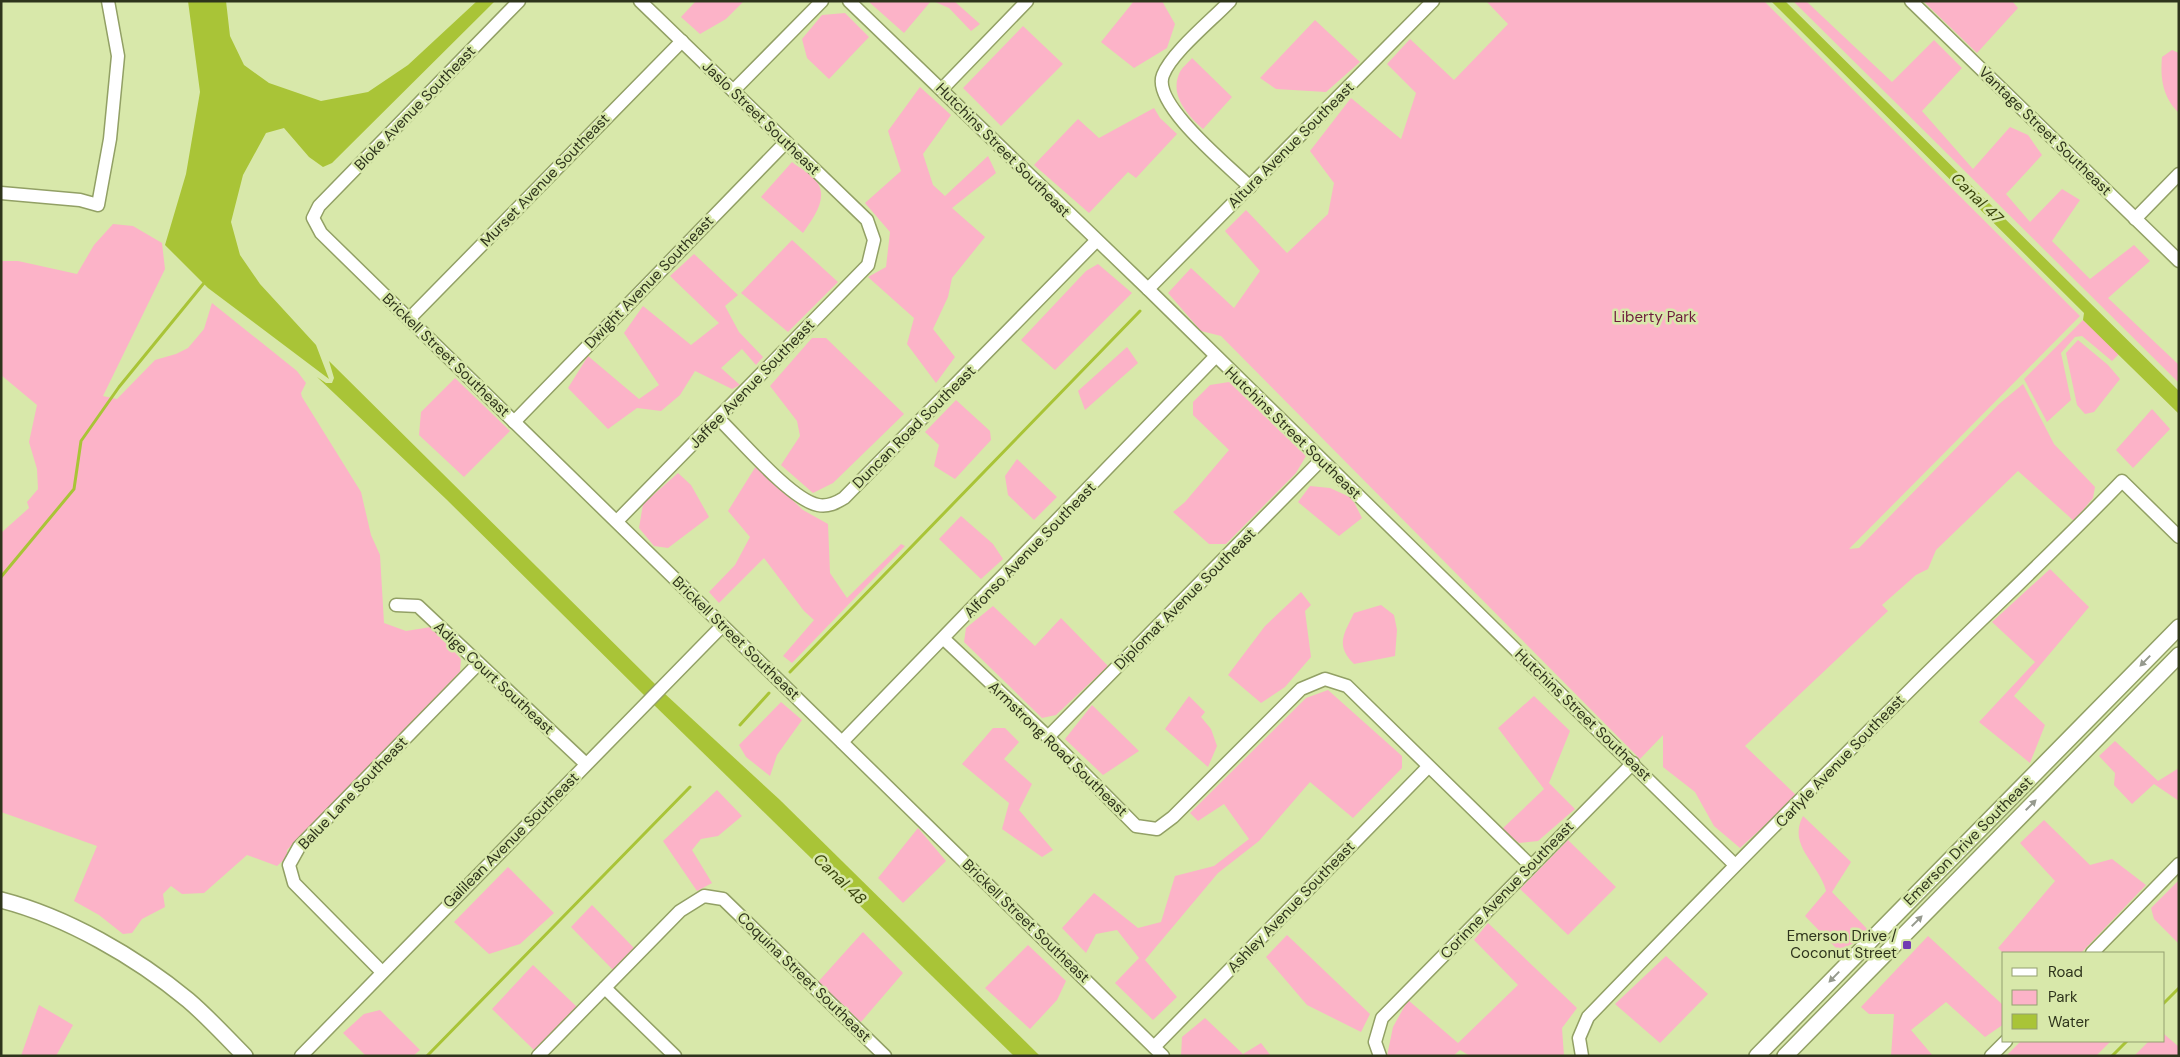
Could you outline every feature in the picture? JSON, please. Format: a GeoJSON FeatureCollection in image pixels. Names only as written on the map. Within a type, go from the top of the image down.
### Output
{"type":"FeatureCollection","features":[{"type":"Feature","properties":{"kind":"street"},"geometry":{"type":"LineString","coordinates":[[1,193],[80,200],[98,205],[110,139],[118,56],[108,1]]}},
{"type":"Feature","properties":{"kind":"street","name":"Bloke Avenue Southeast"},"geometry":{"type":"LineString","coordinates":[[314,218],[319,206],[519,1]]}},
{"type":"Feature","properties":{"kind":"street","name":"Jaslo Street Southeast"},"geometry":{"type":"LineString","coordinates":[[640,1],[734,90],[785,143],[867,220],[874,240]]}},
{"type":"Feature","properties":{"kind":"street"},"geometry":{"type":"LineString","coordinates":[[734,90],[822,1]]}},
{"type":"Feature","properties":{"kind":"street","name":"Hutchins Street Southeast"},"geometry":{"type":"LineString","coordinates":[[849,1],[942,89],[1096,242],[1148,289],[1215,357],[1736,865]]}},
{"type":"Feature","properties":{"kind":"street"},"geometry":{"type":"LineString","coordinates":[[942,89],[1027,1]]}},
{"type":"Feature","properties":{"kind":"street"},"geometry":{"type":"LineString","coordinates":[[1230,1],[1171,61],[1162,77],[1164,96],[1174,113],[1250,187]]}},
{"type":"Feature","properties":{"kind":"street","name":"Altura Avenue Southeast"},"geometry":{"type":"LineString","coordinates":[[1148,289],[1433,1]]}},
{"type":"Feature","properties":{"kind":"street","name":"Vantage Street Southeast"},"geometry":{"type":"LineString","coordinates":[[1910,1],[2179,262]]}},
{"type":"Feature","properties":{"kind":"street","name":"Murset Avenue Southeast"},"geometry":{"type":"LineString","coordinates":[[409,319],[682,41]]}},
{"type":"Feature","properties":{"kind":"street","name":"Dwight Avenue Southeast"},"geometry":{"type":"LineString","coordinates":[[514,422],[785,143]]}},
{"type":"Feature","properties":{"kind":"street"},"geometry":{"type":"LineString","coordinates":[[2135,219],[2179,174]]}},
{"type":"Feature","properties":{"kind":"street","name":"Brickell Street Southeast"},"geometry":{"type":"LineString","coordinates":[[314,218],[321,233],[1159,1051]]}},
{"type":"Feature","properties":{"kind":"street","name":"Jaffee Avenue Southeast"},"geometry":{"type":"LineString","coordinates":[[617,521],[868,265],[874,240]]}},
{"type":"Feature","properties":{"kind":"street","name":"Duncan Road Southeast"},"geometry":{"type":"LineString","coordinates":[[718,418],[792,492],[818,505],[832,505],[844,498],[1096,242]]}},
{"type":"Feature","properties":{"kind":"street","name":"Alfonso Avenue Southeast"},"geometry":{"type":"LineString","coordinates":[[842,742],[944,639],[1215,357]]}},
{"type":"Feature","properties":{"kind":"street","name":"Diplomat Avenue Southeast"},"geometry":{"type":"LineString","coordinates":[[1048,737],[1321,460]]}},
{"type":"Feature","properties":{"kind":"street","name":"Carlyle Avenue Southeast"},"geometry":{"type":"LineString","coordinates":[[1582,1055],[1579,1038],[1588,1017],[1911,688],[2070,536],[2122,481],[2179,536]]}},
{"type":"Feature","properties":{"kind":"street","name":"Adige Court Southeast"},"geometry":{"type":"LineString","coordinates":[[396,605],[418,606],[586,764]]}},
{"type":"Feature","properties":{"kind":"street","name":"Galilean Avenue Southeast"},"geometry":{"type":"LineString","coordinates":[[301,1056],[722,626]]}},
{"type":"Feature","properties":{"kind":"street","name":"Emerson Drive Southeast"},"geometry":{"type":"LineString","coordinates":[[1757,1056],[2179,627]]}},
{"type":"Feature","properties":{"kind":"street","name":"Armstrong Road Southeast"},"geometry":{"type":"LineString","coordinates":[[944,639],[1048,737],[1136,826],[1157,829],[1173,817],[1301,689],[1325,679],[1347,686],[1531,866]]}},
{"type":"Feature","properties":{"kind":"street","name":"Emerson Drive Southeast"},"geometry":{"type":"LineString","coordinates":[[1785,1056],[2179,655]]}},
{"type":"Feature","properties":{"kind":"street","name":"Balue Lane Southeast"},"geometry":{"type":"LineString","coordinates":[[382,972],[294,883],[289,865],[299,847],[478,664]]}},
{"type":"Feature","properties":{"kind":"street","name":"Corinne Avenue Southeast"},"geometry":{"type":"LineString","coordinates":[[1380,1056],[1375,1042],[1382,1018],[1633,763]]}},
{"type":"Feature","properties":{"kind":"street","name":"Ashley Avenue Southeast"},"geometry":{"type":"LineString","coordinates":[[1159,1051],[1428,767]]}},
{"type":"Feature","properties":{"kind":"street"},"geometry":{"type":"LineString","coordinates":[[2093,952],[2179,864]]}},
{"type":"Feature","properties":{"kind":"street","name":"Coquina Street Southeast"},"geometry":{"type":"LineString","coordinates":[[605,988],[680,911],[704,896],[723,899],[885,1056]]}},
{"type":"Feature","properties":{"kind":"street"},"geometry":{"type":"LineString","coordinates":[[1,900],[80,930],[131,960],[188,1000],[245,1056]]}},
{"type":"Feature","properties":{"kind":"street"},"geometry":{"type":"LineString","coordinates":[[538,1056],[605,988],[676,1056]]}},
{"type":"Feature","properties":{"kind":"street"},"geometry":{"type":"LineString","coordinates":[[1991,1056],[2005,1042]]}},
{"type":"Feature","properties":{"kind":"green space"},"geometry":{"type":"Polygon","coordinates":[[[696,1],[744,1],[726,19],[700,34],[681,17],[696,1]]]}},
{"type":"Feature","properties":{"kind":"green space"},"geometry":{"type":"Polygon","coordinates":[[[868,1],[931,1],[904,33],[868,1]]]}},
{"type":"Feature","properties":{"kind":"green space"},"geometry":{"type":"Polygon","coordinates":[[[933,1],[954,1],[980,24],[971,31],[949,8],[933,1]]]}},
{"type":"Feature","properties":{"kind":"green space"},"geometry":{"type":"Polygon","coordinates":[[[1134,1],[1162,1],[1175,24],[1167,48],[1134,68],[1101,42],[1134,1]]]}},
{"type":"Feature","properties":{"kind":"green space","name":"Liberty Park"},"geometry":{"type":"Polygon","coordinates":[[[1486,1],[1764,1],[2080,316],[1849,549],[1859,548],[1998,405],[2023,384],[2054,444],[2095,487],[2093,498],[2074,521],[2018,471],[1936,550],[1928,569],[1916,575],[1882,605],[1888,611],[1745,746],[1797,796],[1740,848],[1714,826],[1695,792],[1663,767],[1663,735],[1640,759],[1221,336],[1201,331],[1168,293],[1191,268],[1234,308],[1260,271],[1225,231],[1246,210],[1287,253],[1328,214],[1334,183],[1310,151],[1351,98],[1401,139],[1416,93],[1387,64],[1410,39],[1454,80],[1508,24],[1486,1]]]}},
{"type":"Feature","properties":{"kind":"green space"},"geometry":{"type":"Polygon","coordinates":[[[1793,1],[1806,1],[1892,82],[1934,40],[1962,68],[1922,111],[1973,169],[2010,127],[2028,135],[2042,155],[2006,194],[2030,222],[2062,189],[2080,200],[2052,241],[2090,279],[2134,245],[2150,261],[2108,298],[2179,365],[2179,383],[1793,1]]]}},
{"type":"Feature","properties":{"kind":"green space"},"geometry":{"type":"Polygon","coordinates":[[[2012,1],[2018,8],[1977,53],[1924,2],[2012,1]]]}},
{"type":"Feature","properties":{"kind":"green space"},"geometry":{"type":"Polygon","coordinates":[[[845,13],[869,37],[829,79],[807,58],[802,39],[822,15],[845,13]]]}},
{"type":"Feature","properties":{"kind":"green space"},"geometry":{"type":"Polygon","coordinates":[[[1315,20],[1360,62],[1326,92],[1276,89],[1260,78],[1315,20]]]}},
{"type":"Feature","properties":{"kind":"green space"},"geometry":{"type":"Polygon","coordinates":[[[1023,26],[1063,64],[1001,126],[963,88],[1023,26]]]}},
{"type":"Feature","properties":{"kind":"green space"},"geometry":{"type":"Polygon","coordinates":[[[2172,50],[2179,53],[2179,113],[2169,101],[2162,80],[2162,57],[2172,50]]]}},
{"type":"Feature","properties":{"kind":"green space"},"geometry":{"type":"Polygon","coordinates":[[[1192,58],[1232,97],[1203,129],[1186,111],[1178,97],[1177,82],[1180,72],[1192,58]]]}},
{"type":"Feature","properties":{"kind":"green space"},"geometry":{"type":"Polygon","coordinates":[[[920,87],[951,115],[923,154],[933,185],[945,196],[988,156],[996,173],[952,208],[985,237],[952,278],[948,297],[933,329],[955,357],[936,383],[907,344],[914,318],[868,277],[886,267],[890,232],[865,203],[901,171],[888,131],[920,87]]]}},
{"type":"Feature","properties":{"kind":"green space"},"geometry":{"type":"Polygon","coordinates":[[[1154,108],[1160,118],[1177,134],[1136,178],[1128,172],[1089,213],[1034,165],[1078,119],[1099,138],[1154,108]]]}},
{"type":"Feature","properties":{"kind":"green space"},"geometry":{"type":"Polygon","coordinates":[[[792,162],[812,176],[820,188],[821,195],[818,209],[803,233],[761,197],[792,162]]]}},
{"type":"Feature","properties":{"kind":"green space"},"geometry":{"type":"Polygon","coordinates":[[[113,224],[133,226],[162,243],[165,269],[103,396],[117,399],[155,360],[176,354],[188,348],[204,329],[212,303],[297,371],[306,383],[301,393],[302,397],[361,492],[371,535],[380,555],[384,623],[406,631],[431,627],[461,659],[460,672],[287,850],[287,857],[277,866],[247,855],[204,893],[182,894],[171,886],[163,894],[165,907],[142,919],[132,933],[123,934],[99,915],[74,901],[97,846],[1,812],[1,533],[29,508],[27,502],[38,489],[37,469],[29,442],[37,405],[1,375],[1,261],[18,261],[77,274],[94,245],[113,224]]]}},
{"type":"Feature","properties":{"kind":"green space"},"geometry":{"type":"Polygon","coordinates":[[[792,240],[838,282],[788,332],[741,293],[792,240]]]}},
{"type":"Feature","properties":{"kind":"green space"},"geometry":{"type":"Polygon","coordinates":[[[694,254],[738,295],[725,306],[739,332],[763,357],[756,365],[742,349],[721,368],[740,385],[732,389],[695,371],[680,395],[661,411],[637,408],[608,429],[568,388],[588,356],[639,399],[659,385],[624,333],[643,306],[691,345],[719,323],[670,276],[694,254]]]}},
{"type":"Feature","properties":{"kind":"green space"},"geometry":{"type":"Polygon","coordinates":[[[1098,264],[1132,293],[1055,370],[1021,340],[1086,271],[1098,264]]]}},
{"type":"Feature","properties":{"kind":"green space"},"geometry":{"type":"Polygon","coordinates":[[[2083,320],[2119,354],[2112,361],[2082,336],[2075,337],[2061,353],[2071,400],[2047,422],[2024,379],[2083,320]]]}},
{"type":"Feature","properties":{"kind":"green space"},"geometry":{"type":"Polygon","coordinates":[[[812,338],[826,338],[904,414],[833,483],[813,493],[781,465],[800,436],[797,421],[770,386],[812,338]]]}},
{"type":"Feature","properties":{"kind":"green space"},"geometry":{"type":"Polygon","coordinates":[[[2078,340],[2108,365],[2120,379],[2094,412],[2085,414],[2077,405],[2066,353],[2078,340]]]}},
{"type":"Feature","properties":{"kind":"green space"},"geometry":{"type":"Polygon","coordinates":[[[1127,347],[1138,363],[1085,410],[1078,391],[1127,347]]]}},
{"type":"Feature","properties":{"kind":"green space"},"geometry":{"type":"Polygon","coordinates":[[[455,378],[510,431],[464,477],[419,435],[421,412],[455,378]]]}},
{"type":"Feature","properties":{"kind":"green space"},"geometry":{"type":"Polygon","coordinates":[[[1229,382],[1306,456],[1296,473],[1226,544],[1209,544],[1173,512],[1185,502],[1229,450],[1193,415],[1193,402],[1210,385],[1229,382]]]}},
{"type":"Feature","properties":{"kind":"green space"},"geometry":{"type":"Polygon","coordinates":[[[956,400],[990,431],[991,440],[955,479],[934,466],[939,445],[925,432],[956,400]]]}},
{"type":"Feature","properties":{"kind":"green space"},"geometry":{"type":"Polygon","coordinates":[[[2152,409],[2170,429],[2133,468],[2116,450],[2152,409]]]}},
{"type":"Feature","properties":{"kind":"green space"},"geometry":{"type":"Polygon","coordinates":[[[1017,459],[1057,497],[1034,520],[1008,495],[1005,476],[1017,459]]]}},
{"type":"Feature","properties":{"kind":"green space"},"geometry":{"type":"Polygon","coordinates":[[[756,466],[803,510],[828,524],[830,573],[847,598],[901,544],[905,546],[792,663],[783,656],[814,620],[804,611],[764,558],[719,603],[709,592],[735,565],[750,537],[728,511],[756,466]]]}},
{"type":"Feature","properties":{"kind":"green space"},"geometry":{"type":"Polygon","coordinates":[[[678,473],[691,485],[709,517],[668,548],[654,546],[639,528],[643,504],[678,473]]]}},
{"type":"Feature","properties":{"kind":"green space"},"geometry":{"type":"Polygon","coordinates":[[[1310,486],[1330,488],[1352,498],[1362,518],[1339,536],[1298,502],[1310,486]]]}},
{"type":"Feature","properties":{"kind":"green space"},"geometry":{"type":"Polygon","coordinates":[[[961,516],[993,544],[1003,559],[981,579],[939,539],[961,516]]]}},
{"type":"Feature","properties":{"kind":"green space"},"geometry":{"type":"Polygon","coordinates":[[[2050,569],[2089,607],[2014,696],[2045,725],[2030,763],[1979,722],[2035,662],[1992,622],[2050,569]]]}},
{"type":"Feature","properties":{"kind":"green space"},"geometry":{"type":"Polygon","coordinates":[[[1301,592],[1311,605],[1305,611],[1311,657],[1285,687],[1261,703],[1228,675],[1265,626],[1301,592]]]}},
{"type":"Feature","properties":{"kind":"green space"},"geometry":{"type":"Polygon","coordinates":[[[1381,605],[1394,615],[1397,630],[1395,656],[1354,664],[1348,657],[1343,645],[1347,627],[1354,613],[1381,605]]]}},
{"type":"Feature","properties":{"kind":"green space"},"geometry":{"type":"Polygon","coordinates":[[[993,606],[1035,646],[1061,618],[1108,666],[1056,715],[1042,718],[964,642],[966,628],[993,606]]]}},
{"type":"Feature","properties":{"kind":"green space"},"geometry":{"type":"Polygon","coordinates":[[[1328,690],[1402,756],[1402,768],[1353,818],[1310,782],[1259,841],[1218,873],[1145,960],[1177,997],[1153,1020],[1115,983],[1139,958],[1117,930],[1096,934],[1086,953],[1062,928],[1094,893],[1138,928],[1161,922],[1175,876],[1214,866],[1249,839],[1224,804],[1198,821],[1190,813],[1306,698],[1328,690]]]}},
{"type":"Feature","properties":{"kind":"green space"},"geometry":{"type":"Polygon","coordinates":[[[1189,696],[1205,712],[1201,717],[1211,729],[1217,746],[1208,767],[1165,729],[1189,696]]]}},
{"type":"Feature","properties":{"kind":"green space"},"geometry":{"type":"Polygon","coordinates":[[[1534,696],[1570,731],[1549,783],[1575,809],[1538,841],[1519,843],[1502,829],[1544,789],[1498,728],[1534,696]]]}},
{"type":"Feature","properties":{"kind":"green space"},"geometry":{"type":"Polygon","coordinates":[[[781,702],[802,720],[777,755],[770,776],[746,757],[739,745],[781,702]]]}},
{"type":"Feature","properties":{"kind":"green space"},"geometry":{"type":"Polygon","coordinates":[[[1092,705],[1139,751],[1103,775],[1065,739],[1092,705]]]}},
{"type":"Feature","properties":{"kind":"green space"},"geometry":{"type":"Polygon","coordinates":[[[993,728],[1005,728],[1019,742],[1004,759],[1032,784],[1019,810],[1053,850],[1042,857],[1002,829],[1009,803],[962,764],[993,728]]]}},
{"type":"Feature","properties":{"kind":"green space"},"geometry":{"type":"Polygon","coordinates":[[[2115,741],[2158,781],[2179,768],[2179,801],[2154,784],[2132,804],[2114,785],[2115,773],[2099,756],[2115,741]]]}},
{"type":"Feature","properties":{"kind":"green space"},"geometry":{"type":"Polygon","coordinates":[[[717,790],[742,816],[718,836],[701,839],[692,850],[712,883],[697,891],[663,841],[717,790]]]}},
{"type":"Feature","properties":{"kind":"green space"},"geometry":{"type":"Polygon","coordinates":[[[1803,816],[1851,862],[1832,892],[1869,931],[1859,941],[1838,950],[1805,916],[1826,891],[1801,846],[1799,827],[1803,816]]]}},
{"type":"Feature","properties":{"kind":"green space"},"geometry":{"type":"Polygon","coordinates":[[[2044,820],[2090,865],[2112,859],[2146,885],[2082,952],[2002,952],[1998,948],[2055,881],[2020,843],[2044,820]]]}},
{"type":"Feature","properties":{"kind":"green space"},"geometry":{"type":"Polygon","coordinates":[[[918,828],[946,861],[903,903],[878,878],[918,828]]]}},
{"type":"Feature","properties":{"kind":"green space"},"geometry":{"type":"Polygon","coordinates":[[[1568,840],[1616,887],[1568,935],[1520,889],[1568,840]]]}},
{"type":"Feature","properties":{"kind":"green space"},"geometry":{"type":"Polygon","coordinates":[[[508,867],[554,913],[520,944],[489,954],[454,922],[508,867]]]}},
{"type":"Feature","properties":{"kind":"green space"},"geometry":{"type":"Polygon","coordinates":[[[2179,880],[2179,944],[2154,919],[2151,908],[2179,880]]]}},
{"type":"Feature","properties":{"kind":"green space"},"geometry":{"type":"Polygon","coordinates":[[[592,905],[634,948],[614,971],[571,927],[592,905]]]}},
{"type":"Feature","properties":{"kind":"green space"},"geometry":{"type":"Polygon","coordinates":[[[1488,923],[1577,1008],[1562,1028],[1564,1056],[1470,1056],[1460,1050],[1453,1056],[1387,1056],[1393,1027],[1408,1000],[1458,1043],[1518,985],[1474,940],[1488,923]]]}},
{"type":"Feature","properties":{"kind":"green space"},"geometry":{"type":"Polygon","coordinates":[[[863,932],[903,973],[861,1022],[818,982],[863,932]]]}},
{"type":"Feature","properties":{"kind":"green space"},"geometry":{"type":"Polygon","coordinates":[[[1287,935],[1370,1014],[1361,1032],[1307,1005],[1266,957],[1287,935]]]}},
{"type":"Feature","properties":{"kind":"green space"},"geometry":{"type":"Polygon","coordinates":[[[1928,936],[2002,1004],[2002,1025],[1985,1037],[1946,1002],[1911,1030],[1933,1056],[1891,1056],[1894,1014],[1869,1014],[1861,1007],[1928,936]]]}},
{"type":"Feature","properties":{"kind":"green space"},"geometry":{"type":"Polygon","coordinates":[[[1028,945],[1066,981],[1057,1000],[1030,1029],[985,988],[1028,945]]]}},
{"type":"Feature","properties":{"kind":"green space"},"geometry":{"type":"Polygon","coordinates":[[[1666,956],[1708,994],[1660,1043],[1615,1004],[1666,956]]]}},
{"type":"Feature","properties":{"kind":"green space"},"geometry":{"type":"Polygon","coordinates":[[[533,965],[577,1007],[535,1051],[492,1009],[533,965]]]}},
{"type":"Feature","properties":{"kind":"green space"},"geometry":{"type":"Polygon","coordinates":[[[39,1005],[73,1025],[56,1056],[21,1056],[39,1005]]]}},
{"type":"Feature","properties":{"kind":"green space"},"geometry":{"type":"Polygon","coordinates":[[[380,1010],[420,1050],[413,1056],[366,1056],[343,1033],[364,1014],[380,1010]]]}},
{"type":"Feature","properties":{"kind":"green space"},"geometry":{"type":"Polygon","coordinates":[[[1205,1018],[1243,1054],[1261,1043],[1271,1056],[1181,1056],[1182,1037],[1205,1018]]]}},
{"type":"Feature","properties":{"kind":"green space"},"geometry":{"type":"Polygon","coordinates":[[[2165,1035],[2179,1047],[2179,1056],[2134,1056],[2148,1042],[2165,1042],[2165,1035]]]}},
{"type":"Feature","properties":{"kind":"green space"},"geometry":{"type":"Polygon","coordinates":[[[2020,1042],[2110,1042],[2096,1056],[2006,1056],[2020,1042]]]}},
{"type":"Feature","properties":{"kind":"water"},"geometry":{"type":"Polygon","coordinates":[[[188,1],[226,1],[230,36],[244,65],[269,83],[321,101],[368,92],[408,65],[477,1],[495,1],[332,163],[323,167],[309,157],[284,128],[266,133],[243,175],[231,222],[240,255],[260,284],[316,345],[329,379],[208,288],[165,245],[186,174],[200,92],[188,1]]]}},
{"type":"Feature","properties":{"kind":"water","name":"Canal 47"},"geometry":{"type":"Polygon","coordinates":[[[1771,1],[1785,1],[2179,391],[2179,414],[2083,320],[2084,313],[1771,1]]]}},
{"type":"Feature","properties":{"kind":"water"},"geometry":{"type":"Polygon","coordinates":[[[329,361],[656,685],[645,696],[446,499],[317,377],[326,383],[332,383],[334,378],[329,361]]]}},
{"type":"Feature","properties":{"kind":"water","name":"Canal 48"},"geometry":{"type":"Polygon","coordinates":[[[664,693],[780,800],[1040,1056],[1014,1056],[653,704],[664,693]]]}},
{"type":"Feature","properties":{"kind":"waterway"},"geometry":{"type":"LineString","coordinates":[[1,577],[74,489],[81,441],[119,387],[204,283]]}},
{"type":"Feature","properties":{"kind":"waterway"},"geometry":{"type":"LineString","coordinates":[[790,672],[1140,311]]}},
{"type":"Feature","properties":{"kind":"waterway"},"geometry":{"type":"LineString","coordinates":[[740,725],[769,693]]}},
{"type":"Feature","properties":{"kind":"waterway"},"geometry":{"type":"LineString","coordinates":[[427,1056],[690,787]]}},
{"type":"Feature","properties":{"kind":"waterway"},"geometry":{"type":"LineString","coordinates":[[2165,1002],[2179,988]]}},
{"type":"Feature","properties":{"kind":"waterway"},"geometry":{"type":"LineString","coordinates":[[2112,1056],[2126,1042]]}},
{"type":"Feature","properties":{"kind":"place","name":"Emerson Drive / Coconut Street"},"geometry":{"type":"Point","coordinates":[1907,945]}}]}
